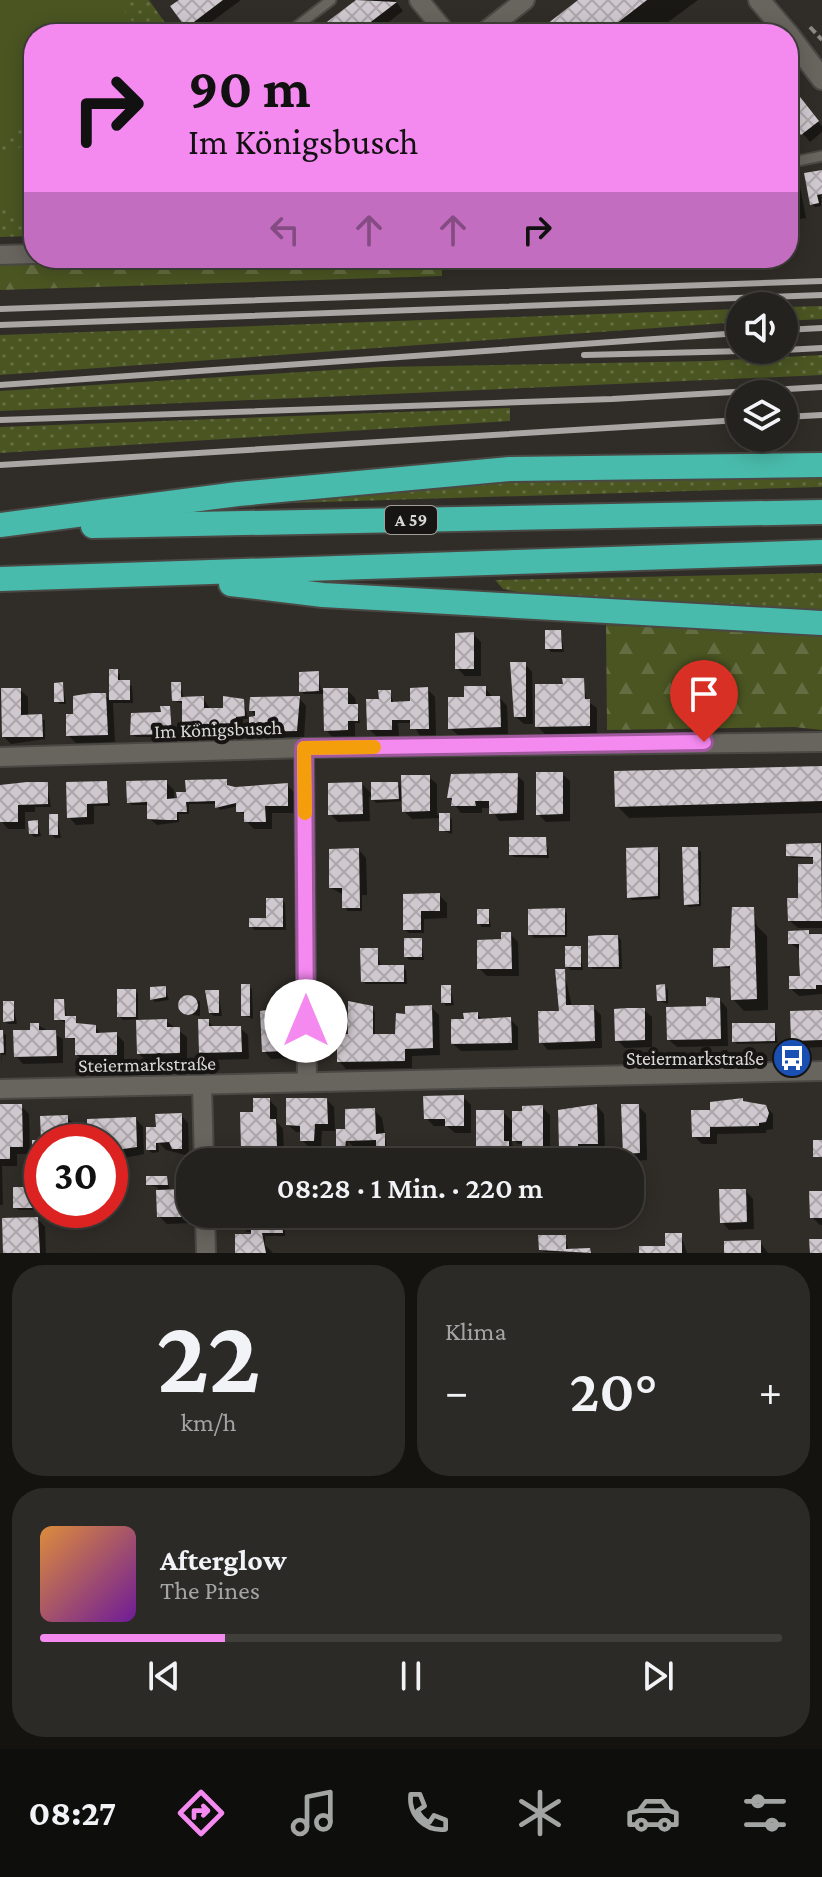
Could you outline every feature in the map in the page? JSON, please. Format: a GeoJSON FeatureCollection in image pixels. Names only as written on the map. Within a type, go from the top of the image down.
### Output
{"type":"FeatureCollection","features":[{"type":"Feature","properties":{"kind":"highway","name":"A 59"},"geometry":{"type":"LineString","coordinates":[[0,526],[238,494],[510,469],[822,465]]}},
{"type":"Feature","properties":{"kind":"highway","name":"A 59"},"geometry":{"type":"LineString","coordinates":[[0,526],[822,512]]}},
{"type":"Feature","properties":{"kind":"highway"},"geometry":{"type":"LineString","coordinates":[[0,579],[822,552]]}},
{"type":"Feature","properties":{"kind":"highway"},"geometry":{"type":"LineString","coordinates":[[157,575],[323,595],[822,623]]}},
{"type":"Feature","properties":{"kind":"main road"},"geometry":{"type":"LineString","coordinates":[[759,0],[779,24]]}},
{"type":"Feature","properties":{"kind":"main road"},"geometry":{"type":"LineString","coordinates":[[798,42],[822,60]]}},
{"type":"Feature","properties":{"kind":"main road"},"geometry":{"type":"LineString","coordinates":[[798,48],[822,79]]}},
{"type":"Feature","properties":{"kind":"street"},"geometry":{"type":"LineString","coordinates":[[419,0],[439,24]]}},
{"type":"Feature","properties":{"kind":"street"},"geometry":{"type":"LineString","coordinates":[[495,24],[525,0]]}},
{"type":"Feature","properties":{"kind":"street"},"geometry":{"type":"LineString","coordinates":[[0,255],[24,254]]}},
{"type":"Feature","properties":{"kind":"street","name":"Im Königsbusch"},"geometry":{"type":"LineString","coordinates":[[0,757],[304,748],[822,742]]}},
{"type":"Feature","properties":{"kind":"street"},"geometry":{"type":"LineString","coordinates":[[304,748],[307,1082]]}},
{"type":"Feature","properties":{"kind":"street","name":"Steiermarkstraße"},"geometry":{"type":"LineString","coordinates":[[0,1089],[822,1071]]}},
{"type":"Feature","properties":{"kind":"street"},"geometry":{"type":"LineString","coordinates":[[202,1085],[204,1148]]}},
{"type":"Feature","properties":{"kind":"street"},"geometry":{"type":"LineString","coordinates":[[205,1228],[206,1253]]}},
{"type":"Feature","properties":{"kind":"lane"},"geometry":{"type":"LineString","coordinates":[[300,24],[331,0]]}},
{"type":"Feature","properties":{"kind":"lane"},"geometry":{"type":"LineString","coordinates":[[798,161],[822,156]]}},
{"type":"Feature","properties":{"kind":"green space"},"geometry":{"type":"Polygon","coordinates":[[[0,0],[149,0],[166,24],[24,24],[24,236],[0,237],[0,0]]]}},
{"type":"Feature","properties":{"kind":"green space"},"geometry":{"type":"Polygon","coordinates":[[[0,0],[117,0],[134,24],[24,24],[24,127],[0,144],[0,0]]]}},
{"type":"Feature","properties":{"kind":"green space"},"geometry":{"type":"Polygon","coordinates":[[[24,144],[24,223],[20,226],[0,202],[0,162],[24,144]]]}},
{"type":"Feature","properties":{"kind":"green space"},"geometry":{"type":"Polygon","coordinates":[[[24,264],[24,268],[442,268],[442,276],[0,290],[0,265],[24,264]]]}},
{"type":"Feature","properties":{"kind":"green space"},"geometry":{"type":"Polygon","coordinates":[[[822,306],[822,319],[798,320],[798,307],[822,306]]]}},
{"type":"Feature","properties":{"kind":"green space"},"geometry":{"type":"Polygon","coordinates":[[[726,309],[726,323],[0,375],[0,335],[726,309]]]}},
{"type":"Feature","properties":{"kind":"green space"},"geometry":{"type":"Polygon","coordinates":[[[822,355],[822,375],[0,411],[0,391],[380,367],[726,360],[726,364],[798,364],[798,356],[822,355]]]}},
{"type":"Feature","properties":{"kind":"green space"},"geometry":{"type":"Polygon","coordinates":[[[510,408],[510,421],[0,453],[0,427],[510,408]]]}},
{"type":"Feature","properties":{"kind":"green space"},"geometry":{"type":"Polygon","coordinates":[[[822,471],[822,487],[289,503],[285,500],[505,479],[822,471]]]}},
{"type":"Feature","properties":{"kind":"green space"},"geometry":{"type":"Polygon","coordinates":[[[822,573],[822,612],[700,608],[527,594],[503,589],[495,580],[822,573]]]}},
{"type":"Feature","properties":{"kind":"green space"},"geometry":{"type":"Polygon","coordinates":[[[606,625],[822,635],[822,730],[794,727],[607,730],[606,625]]]}},
{"type":"Feature","properties":{"kind":"building"},"geometry":{"type":"Polygon","coordinates":[[[179,0],[223,0],[191,24],[183,24],[170,6],[179,0]]]}},
{"type":"Feature","properties":{"kind":"building"},"geometry":{"type":"Polygon","coordinates":[[[356,0],[397,2],[368,24],[324,24],[356,0]]]}},
{"type":"Feature","properties":{"kind":"building"},"geometry":{"type":"Polygon","coordinates":[[[578,0],[647,0],[616,24],[547,24],[578,0]]]}},
{"type":"Feature","properties":{"kind":"building"},"geometry":{"type":"Polygon","coordinates":[[[798,94],[819,121],[801,135],[798,131],[798,94]]]}},
{"type":"Feature","properties":{"kind":"building"},"geometry":{"type":"Polygon","coordinates":[[[822,170],[822,194],[817,195],[819,203],[810,205],[804,173],[822,170]]]}},
{"type":"Feature","properties":{"kind":"building"},"geometry":{"type":"Polygon","coordinates":[[[545,630],[561,630],[562,649],[545,649],[545,630]]]}},
{"type":"Feature","properties":{"kind":"building"},"geometry":{"type":"Polygon","coordinates":[[[474,632],[474,669],[455,669],[455,633],[474,632]]]}},
{"type":"Feature","properties":{"kind":"building"},"geometry":{"type":"Polygon","coordinates":[[[510,662],[526,662],[526,717],[514,717],[510,662]]]}},
{"type":"Feature","properties":{"kind":"building"},"geometry":{"type":"Polygon","coordinates":[[[109,669],[118,669],[118,680],[130,680],[130,700],[109,700],[109,669]]]}},
{"type":"Feature","properties":{"kind":"building"},"geometry":{"type":"Polygon","coordinates":[[[319,671],[319,691],[299,692],[299,672],[319,671]]]}},
{"type":"Feature","properties":{"kind":"building"},"geometry":{"type":"Polygon","coordinates":[[[562,678],[584,678],[585,699],[590,699],[590,726],[535,727],[535,684],[563,684],[562,678]]]}},
{"type":"Feature","properties":{"kind":"building"},"geometry":{"type":"Polygon","coordinates":[[[63,682],[64,702],[54,702],[54,683],[63,682]]]}},
{"type":"Feature","properties":{"kind":"building"},"geometry":{"type":"Polygon","coordinates":[[[171,682],[181,682],[181,697],[204,696],[204,708],[223,708],[223,696],[244,699],[245,716],[236,717],[236,733],[192,734],[191,724],[182,724],[182,701],[172,701],[171,682]]]}},
{"type":"Feature","properties":{"kind":"building"},"geometry":{"type":"Polygon","coordinates":[[[464,686],[486,686],[486,696],[500,696],[501,727],[448,729],[448,697],[464,697],[464,686]]]}},
{"type":"Feature","properties":{"kind":"building"},"geometry":{"type":"Polygon","coordinates":[[[428,687],[429,729],[410,729],[410,720],[392,720],[392,730],[367,730],[366,699],[379,699],[378,690],[391,690],[391,702],[410,701],[410,688],[428,687]]]}},
{"type":"Feature","properties":{"kind":"building"},"geometry":{"type":"Polygon","coordinates":[[[1,688],[21,688],[21,715],[42,714],[43,737],[2,737],[1,688]]]}},
{"type":"Feature","properties":{"kind":"building"},"geometry":{"type":"Polygon","coordinates":[[[323,688],[348,688],[348,704],[358,704],[358,721],[348,721],[348,730],[324,731],[323,688]]]}},
{"type":"Feature","properties":{"kind":"building"},"geometry":{"type":"Polygon","coordinates":[[[106,693],[108,735],[66,736],[66,714],[73,714],[73,696],[106,693]]]}},
{"type":"Feature","properties":{"kind":"building"},"geometry":{"type":"Polygon","coordinates":[[[300,696],[297,731],[255,732],[255,727],[249,727],[249,717],[255,716],[255,711],[249,711],[250,697],[300,696]]]}},
{"type":"Feature","properties":{"kind":"building"},"geometry":{"type":"Polygon","coordinates":[[[160,706],[170,706],[172,734],[130,735],[131,713],[161,712],[160,706]]]}},
{"type":"Feature","properties":{"kind":"building"},"geometry":{"type":"Polygon","coordinates":[[[822,766],[822,801],[615,807],[614,771],[822,766]]]}},
{"type":"Feature","properties":{"kind":"building"},"geometry":{"type":"Polygon","coordinates":[[[536,772],[563,772],[563,814],[536,815],[536,772]]]}},
{"type":"Feature","properties":{"kind":"building"},"geometry":{"type":"Polygon","coordinates":[[[518,773],[517,813],[489,814],[489,801],[475,801],[476,806],[451,806],[452,798],[447,798],[451,774],[518,773]]]}},
{"type":"Feature","properties":{"kind":"building"},"geometry":{"type":"Polygon","coordinates":[[[401,775],[430,775],[430,811],[402,812],[401,775]]]}},
{"type":"Feature","properties":{"kind":"building"},"geometry":{"type":"Polygon","coordinates":[[[227,779],[227,785],[235,787],[288,783],[288,806],[265,806],[266,822],[244,822],[244,812],[236,812],[236,803],[215,808],[215,801],[186,802],[187,812],[177,812],[177,820],[168,820],[147,819],[147,802],[127,803],[126,781],[167,780],[167,799],[177,798],[176,792],[186,792],[185,780],[227,779]]]}},
{"type":"Feature","properties":{"kind":"building"},"geometry":{"type":"Polygon","coordinates":[[[107,781],[108,803],[87,804],[87,817],[67,818],[66,782],[107,781]]]}},
{"type":"Feature","properties":{"kind":"building"},"geometry":{"type":"Polygon","coordinates":[[[48,782],[48,804],[18,805],[18,822],[0,822],[0,785],[48,782]]]}},
{"type":"Feature","properties":{"kind":"building"},"geometry":{"type":"Polygon","coordinates":[[[362,782],[363,814],[328,815],[328,783],[362,782]]]}},
{"type":"Feature","properties":{"kind":"building"},"geometry":{"type":"Polygon","coordinates":[[[371,782],[398,782],[399,799],[371,800],[371,782]]]}},
{"type":"Feature","properties":{"kind":"building"},"geometry":{"type":"Polygon","coordinates":[[[439,813],[450,813],[450,831],[439,831],[439,813]]]}},
{"type":"Feature","properties":{"kind":"building"},"geometry":{"type":"Polygon","coordinates":[[[49,814],[58,814],[58,835],[49,835],[49,814]]]}},
{"type":"Feature","properties":{"kind":"building"},"geometry":{"type":"Polygon","coordinates":[[[38,820],[38,834],[29,834],[28,821],[38,820]]]}},
{"type":"Feature","properties":{"kind":"building"},"geometry":{"type":"Polygon","coordinates":[[[509,837],[546,837],[547,855],[509,855],[509,837]]]}},
{"type":"Feature","properties":{"kind":"building"},"geometry":{"type":"Polygon","coordinates":[[[821,843],[822,921],[788,921],[787,898],[798,898],[798,864],[813,864],[813,857],[786,856],[786,844],[821,843]]]}},
{"type":"Feature","properties":{"kind":"building"},"geometry":{"type":"Polygon","coordinates":[[[658,847],[658,896],[627,898],[626,848],[658,847]]]}},
{"type":"Feature","properties":{"kind":"building"},"geometry":{"type":"Polygon","coordinates":[[[682,847],[698,847],[699,904],[684,905],[682,847]]]}},
{"type":"Feature","properties":{"kind":"building"},"geometry":{"type":"Polygon","coordinates":[[[359,848],[360,908],[342,908],[342,888],[329,888],[329,849],[359,848]]]}},
{"type":"Feature","properties":{"kind":"building"},"geometry":{"type":"Polygon","coordinates":[[[440,893],[440,911],[421,911],[421,930],[403,930],[403,894],[440,893]]]}},
{"type":"Feature","properties":{"kind":"building"},"geometry":{"type":"Polygon","coordinates":[[[266,898],[283,898],[283,927],[249,927],[249,918],[266,918],[266,898]]]}},
{"type":"Feature","properties":{"kind":"building"},"geometry":{"type":"Polygon","coordinates":[[[732,907],[754,907],[757,999],[731,1000],[730,966],[713,967],[713,948],[730,948],[732,907]]]}},
{"type":"Feature","properties":{"kind":"building"},"geometry":{"type":"Polygon","coordinates":[[[565,908],[565,935],[528,935],[528,909],[565,908]]]}},
{"type":"Feature","properties":{"kind":"building"},"geometry":{"type":"Polygon","coordinates":[[[477,909],[489,909],[489,924],[477,924],[477,909]]]}},
{"type":"Feature","properties":{"kind":"building"},"geometry":{"type":"Polygon","coordinates":[[[809,930],[809,934],[822,934],[822,985],[816,985],[816,989],[789,989],[789,976],[800,976],[799,944],[788,944],[788,931],[809,930]]]}},
{"type":"Feature","properties":{"kind":"building"},"geometry":{"type":"Polygon","coordinates":[[[501,932],[511,932],[512,969],[477,969],[477,940],[501,939],[501,932]]]}},
{"type":"Feature","properties":{"kind":"building"},"geometry":{"type":"Polygon","coordinates":[[[618,935],[619,967],[588,967],[588,936],[618,935]]]}},
{"type":"Feature","properties":{"kind":"building"},"geometry":{"type":"Polygon","coordinates":[[[404,938],[422,938],[422,957],[404,957],[404,938]]]}},
{"type":"Feature","properties":{"kind":"building"},"geometry":{"type":"Polygon","coordinates":[[[565,946],[581,946],[581,967],[565,967],[565,946]]]}},
{"type":"Feature","properties":{"kind":"building"},"geometry":{"type":"Polygon","coordinates":[[[360,948],[378,948],[378,965],[404,965],[404,982],[361,982],[360,948]]]}},
{"type":"Feature","properties":{"kind":"building"},"geometry":{"type":"Polygon","coordinates":[[[555,969],[565,969],[566,1005],[594,1005],[595,1041],[539,1043],[538,1011],[559,1011],[555,969]]]}},
{"type":"Feature","properties":{"kind":"building"},"geometry":{"type":"Polygon","coordinates":[[[241,984],[250,984],[250,1016],[241,1016],[241,984]]]}},
{"type":"Feature","properties":{"kind":"building"},"geometry":{"type":"Polygon","coordinates":[[[665,984],[666,1001],[657,1001],[656,985],[665,984]]]}},
{"type":"Feature","properties":{"kind":"building"},"geometry":{"type":"Polygon","coordinates":[[[441,985],[451,985],[451,1003],[441,1003],[441,985]]]}},
{"type":"Feature","properties":{"kind":"building"},"geometry":{"type":"Polygon","coordinates":[[[166,986],[166,997],[150,1000],[150,987],[166,986]]]}},
{"type":"Feature","properties":{"kind":"building"},"geometry":{"type":"Polygon","coordinates":[[[117,989],[136,989],[136,1017],[117,1017],[117,989]]]}},
{"type":"Feature","properties":{"kind":"building"},"geometry":{"type":"Polygon","coordinates":[[[205,990],[219,990],[219,1013],[209,1013],[205,990]]]}},
{"type":"Feature","properties":{"kind":"building"},"geometry":{"type":"Polygon","coordinates":[[[184,995],[192,995],[198,1005],[192,1015],[184,1015],[178,1009],[178,1001],[184,995]]]}},
{"type":"Feature","properties":{"kind":"building"},"geometry":{"type":"Polygon","coordinates":[[[706,997],[720,998],[721,1039],[667,1040],[666,1007],[706,1006],[706,997]]]}},
{"type":"Feature","properties":{"kind":"building"},"geometry":{"type":"Polygon","coordinates":[[[54,999],[64,999],[65,1016],[76,1016],[76,1023],[96,1025],[96,1033],[117,1032],[117,1055],[75,1055],[75,1038],[65,1038],[65,1020],[54,1020],[54,999]]]}},
{"type":"Feature","properties":{"kind":"building"},"geometry":{"type":"Polygon","coordinates":[[[3,1001],[14,1001],[14,1021],[3,1022],[3,1001]]]}},
{"type":"Feature","properties":{"kind":"building"},"geometry":{"type":"Polygon","coordinates":[[[348,1001],[373,1006],[373,1034],[395,1034],[396,1013],[405,1014],[405,1006],[432,1005],[433,1048],[405,1049],[405,1061],[337,1062],[337,1034],[348,1034],[348,1001]]]}},
{"type":"Feature","properties":{"kind":"building"},"geometry":{"type":"Polygon","coordinates":[[[281,1008],[287,1030],[285,1051],[262,1052],[260,1011],[281,1008]]]}},
{"type":"Feature","properties":{"kind":"building"},"geometry":{"type":"Polygon","coordinates":[[[645,1008],[645,1040],[615,1041],[614,1009],[645,1008]]]}},
{"type":"Feature","properties":{"kind":"building"},"geometry":{"type":"Polygon","coordinates":[[[822,1010],[822,1040],[791,1041],[790,1011],[822,1010]]]}},
{"type":"Feature","properties":{"kind":"building"},"geometry":{"type":"Polygon","coordinates":[[[478,1012],[478,1019],[511,1017],[512,1043],[451,1044],[451,1019],[464,1019],[463,1013],[478,1012]]]}},
{"type":"Feature","properties":{"kind":"building"},"geometry":{"type":"Polygon","coordinates":[[[167,1019],[167,1027],[180,1027],[180,1053],[137,1054],[136,1020],[167,1019]]]}},
{"type":"Feature","properties":{"kind":"building"},"geometry":{"type":"Polygon","coordinates":[[[198,1019],[209,1019],[209,1026],[241,1026],[242,1052],[199,1053],[198,1019]]]}},
{"type":"Feature","properties":{"kind":"building"},"geometry":{"type":"Polygon","coordinates":[[[30,1023],[39,1023],[39,1030],[56,1030],[57,1056],[14,1057],[13,1030],[30,1030],[30,1023]]]}},
{"type":"Feature","properties":{"kind":"building"},"geometry":{"type":"Polygon","coordinates":[[[732,1023],[775,1023],[775,1041],[732,1042],[732,1023]]]}},
{"type":"Feature","properties":{"kind":"building"},"geometry":{"type":"Polygon","coordinates":[[[0,1030],[3,1030],[4,1053],[0,1053],[0,1030]]]}},
{"type":"Feature","properties":{"kind":"building"},"geometry":{"type":"Polygon","coordinates":[[[464,1095],[464,1126],[445,1126],[445,1119],[424,1119],[423,1096],[464,1095]]]}},
{"type":"Feature","properties":{"kind":"building"},"geometry":{"type":"Polygon","coordinates":[[[253,1098],[270,1098],[270,1119],[276,1119],[277,1147],[241,1148],[240,1112],[253,1112],[253,1098]]]}},
{"type":"Feature","properties":{"kind":"building"},"geometry":{"type":"Polygon","coordinates":[[[286,1098],[327,1098],[328,1124],[315,1124],[314,1141],[300,1141],[300,1126],[286,1125],[286,1098]]]}},
{"type":"Feature","properties":{"kind":"building"},"geometry":{"type":"Polygon","coordinates":[[[743,1098],[743,1101],[766,1105],[769,1113],[766,1122],[759,1123],[759,1126],[710,1127],[710,1137],[692,1137],[691,1110],[710,1110],[710,1102],[743,1098]]]}},
{"type":"Feature","properties":{"kind":"building"},"geometry":{"type":"Polygon","coordinates":[[[0,1104],[22,1104],[23,1147],[10,1147],[10,1159],[0,1159],[0,1104]]]}},
{"type":"Feature","properties":{"kind":"building"},"geometry":{"type":"Polygon","coordinates":[[[597,1104],[598,1144],[559,1148],[558,1110],[597,1104]]]}},
{"type":"Feature","properties":{"kind":"building"},"geometry":{"type":"Polygon","coordinates":[[[621,1104],[639,1104],[640,1148],[623,1148],[621,1104]]]}},
{"type":"Feature","properties":{"kind":"building"},"geometry":{"type":"Polygon","coordinates":[[[543,1105],[543,1148],[522,1148],[522,1141],[512,1141],[512,1111],[522,1111],[522,1106],[543,1105]]]}},
{"type":"Feature","properties":{"kind":"building"},"geometry":{"type":"Polygon","coordinates":[[[375,1108],[376,1134],[385,1133],[385,1148],[376,1148],[376,1140],[346,1141],[345,1147],[336,1147],[336,1129],[345,1129],[345,1109],[375,1108]]]}},
{"type":"Feature","properties":{"kind":"building"},"geometry":{"type":"Polygon","coordinates":[[[476,1110],[504,1110],[504,1141],[509,1141],[509,1148],[476,1148],[476,1110]]]}},
{"type":"Feature","properties":{"kind":"building"},"geometry":{"type":"Polygon","coordinates":[[[182,1113],[182,1148],[172,1149],[169,1142],[156,1143],[156,1150],[146,1150],[146,1127],[156,1127],[155,1114],[182,1113]]]}},
{"type":"Feature","properties":{"kind":"building"},"geometry":{"type":"Polygon","coordinates":[[[68,1115],[68,1124],[40,1124],[40,1116],[68,1115]]]}},
{"type":"Feature","properties":{"kind":"building"},"geometry":{"type":"Polygon","coordinates":[[[136,1117],[137,1147],[128,1148],[128,1124],[87,1124],[87,1119],[136,1117]]]}},
{"type":"Feature","properties":{"kind":"building"},"geometry":{"type":"Polygon","coordinates":[[[813,1140],[822,1140],[822,1157],[813,1157],[813,1140]]]}},
{"type":"Feature","properties":{"kind":"building"},"geometry":{"type":"Polygon","coordinates":[[[146,1176],[167,1176],[168,1185],[146,1185],[146,1176]]]}},
{"type":"Feature","properties":{"kind":"building"},"geometry":{"type":"Polygon","coordinates":[[[13,1187],[24,1187],[24,1208],[13,1208],[13,1187]]]}},
{"type":"Feature","properties":{"kind":"building"},"geometry":{"type":"Polygon","coordinates":[[[176,1189],[176,1217],[157,1217],[156,1190],[176,1189]]]}},
{"type":"Feature","properties":{"kind":"building"},"geometry":{"type":"Polygon","coordinates":[[[719,1189],[746,1189],[747,1222],[720,1223],[719,1189]]]}},
{"type":"Feature","properties":{"kind":"building"},"geometry":{"type":"Polygon","coordinates":[[[809,1191],[822,1191],[822,1218],[810,1218],[809,1191]]]}},
{"type":"Feature","properties":{"kind":"building"},"geometry":{"type":"Polygon","coordinates":[[[24,1217],[24,1228],[39,1228],[40,1253],[3,1253],[2,1218],[24,1217]]]}},
{"type":"Feature","properties":{"kind":"building"},"geometry":{"type":"Polygon","coordinates":[[[251,1228],[282,1228],[283,1233],[262,1233],[266,1253],[235,1253],[235,1234],[251,1234],[251,1228]]]}},
{"type":"Feature","properties":{"kind":"building"},"geometry":{"type":"Polygon","coordinates":[[[665,1233],[682,1233],[682,1253],[639,1253],[639,1246],[665,1246],[665,1233]]]}},
{"type":"Feature","properties":{"kind":"building"},"geometry":{"type":"Polygon","coordinates":[[[538,1235],[566,1235],[566,1249],[590,1248],[591,1253],[539,1250],[538,1235]]]}},
{"type":"Feature","properties":{"kind":"building"},"geometry":{"type":"Polygon","coordinates":[[[809,1239],[822,1239],[822,1253],[810,1253],[809,1239]]]}},
{"type":"Feature","properties":{"kind":"building"},"geometry":{"type":"Polygon","coordinates":[[[761,1240],[761,1253],[724,1253],[724,1241],[761,1240]]]}},
{"type":"Feature","properties":{"kind":"railway"},"geometry":{"type":"LineString","coordinates":[[0,309],[822,281]]}},
{"type":"Feature","properties":{"kind":"railway"},"geometry":{"type":"LineString","coordinates":[[0,325],[822,295]]}},
{"type":"Feature","properties":{"kind":"railway"},"geometry":{"type":"LineString","coordinates":[[798,329],[822,328]]}},
{"type":"Feature","properties":{"kind":"railway"},"geometry":{"type":"LineString","coordinates":[[0,385],[726,334]]}},
{"type":"Feature","properties":{"kind":"railway"},"geometry":{"type":"LineString","coordinates":[[798,349],[822,348]]}},
{"type":"Feature","properties":{"kind":"railway"},"geometry":{"type":"LineString","coordinates":[[584,355],[726,351]]}},
{"type":"Feature","properties":{"kind":"railway"},"geometry":{"type":"LineString","coordinates":[[0,420],[612,399],[822,387]]}},
{"type":"Feature","properties":{"kind":"railway"},"geometry":{"type":"LineString","coordinates":[[798,416],[822,415]]}},
{"type":"Feature","properties":{"kind":"railway"},"geometry":{"type":"LineString","coordinates":[[0,465],[726,421]]}},
{"type":"Feature","properties":{"kind":"slow traffic"},"geometry":{"type":"LineString","coordinates":[[305,813],[304,748],[374,747]]}},
{"type":"Feature","properties":{"kind":"place","name":"Steiermarkstraße"},"geometry":{"type":"Point","coordinates":[792,1058]}},
{"type":"Feature","properties":{"kind":"route"},"geometry":{"type":"LineString","coordinates":[[306,1021],[304,748],[704,742]]}}]}
